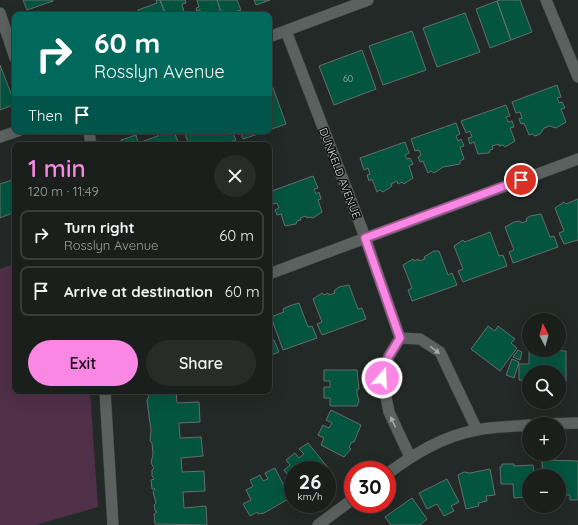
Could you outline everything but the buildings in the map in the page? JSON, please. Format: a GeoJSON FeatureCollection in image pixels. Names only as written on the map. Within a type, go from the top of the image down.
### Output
{"type":"FeatureCollection","features":[{"type":"Feature","properties":{"kind":"street"},"geometry":{"type":"LineString","coordinates":[[272,36],[368,0]]}},
{"type":"Feature","properties":{"kind":"street"},"geometry":{"type":"LineString","coordinates":[[546,0],[578,77]]}},
{"type":"Feature","properties":{"kind":"street"},"geometry":{"type":"LineString","coordinates":[[0,13],[12,49]]}},
{"type":"Feature","properties":{"kind":"street","name":"DUNKELD AVENUE"},"geometry":{"type":"LineString","coordinates":[[286,31],[365,238],[400,338]]}},
{"type":"Feature","properties":{"kind":"street"},"geometry":{"type":"LineString","coordinates":[[0,138],[12,133]]}},
{"type":"Feature","properties":{"kind":"street"},"geometry":{"type":"LineString","coordinates":[[272,273],[578,160]]}},
{"type":"Feature","properties":{"kind":"street"},"geometry":{"type":"LineString","coordinates":[[410,457],[389,412],[382,378],[389,356],[400,338],[420,339],[440,352],[477,430]]}},
{"type":"Feature","properties":{"kind":"street"},"geometry":{"type":"LineString","coordinates":[[105,394],[113,525]]}},
{"type":"Feature","properties":{"kind":"street"},"geometry":{"type":"LineString","coordinates":[[566,423],[578,423]]}},
{"type":"Feature","properties":{"kind":"street"},"geometry":{"type":"LineString","coordinates":[[396,467],[410,457],[432,445],[477,430],[522,426]]}},
{"type":"Feature","properties":{"kind":"street"},"geometry":{"type":"LineString","coordinates":[[318,525],[344,506]]}},
{"type":"Feature","properties":{"kind":"shaded area"},"geometry":{"type":"Polygon","coordinates":[[[12,265],[12,394],[90,394],[98,507],[36,525],[0,525],[0,269],[12,265]]]}},
{"type":"Feature","properties":{"kind":"route"},"geometry":{"type":"LineString","coordinates":[[382,378],[389,356],[400,338],[365,238],[521,180]]}}]}
